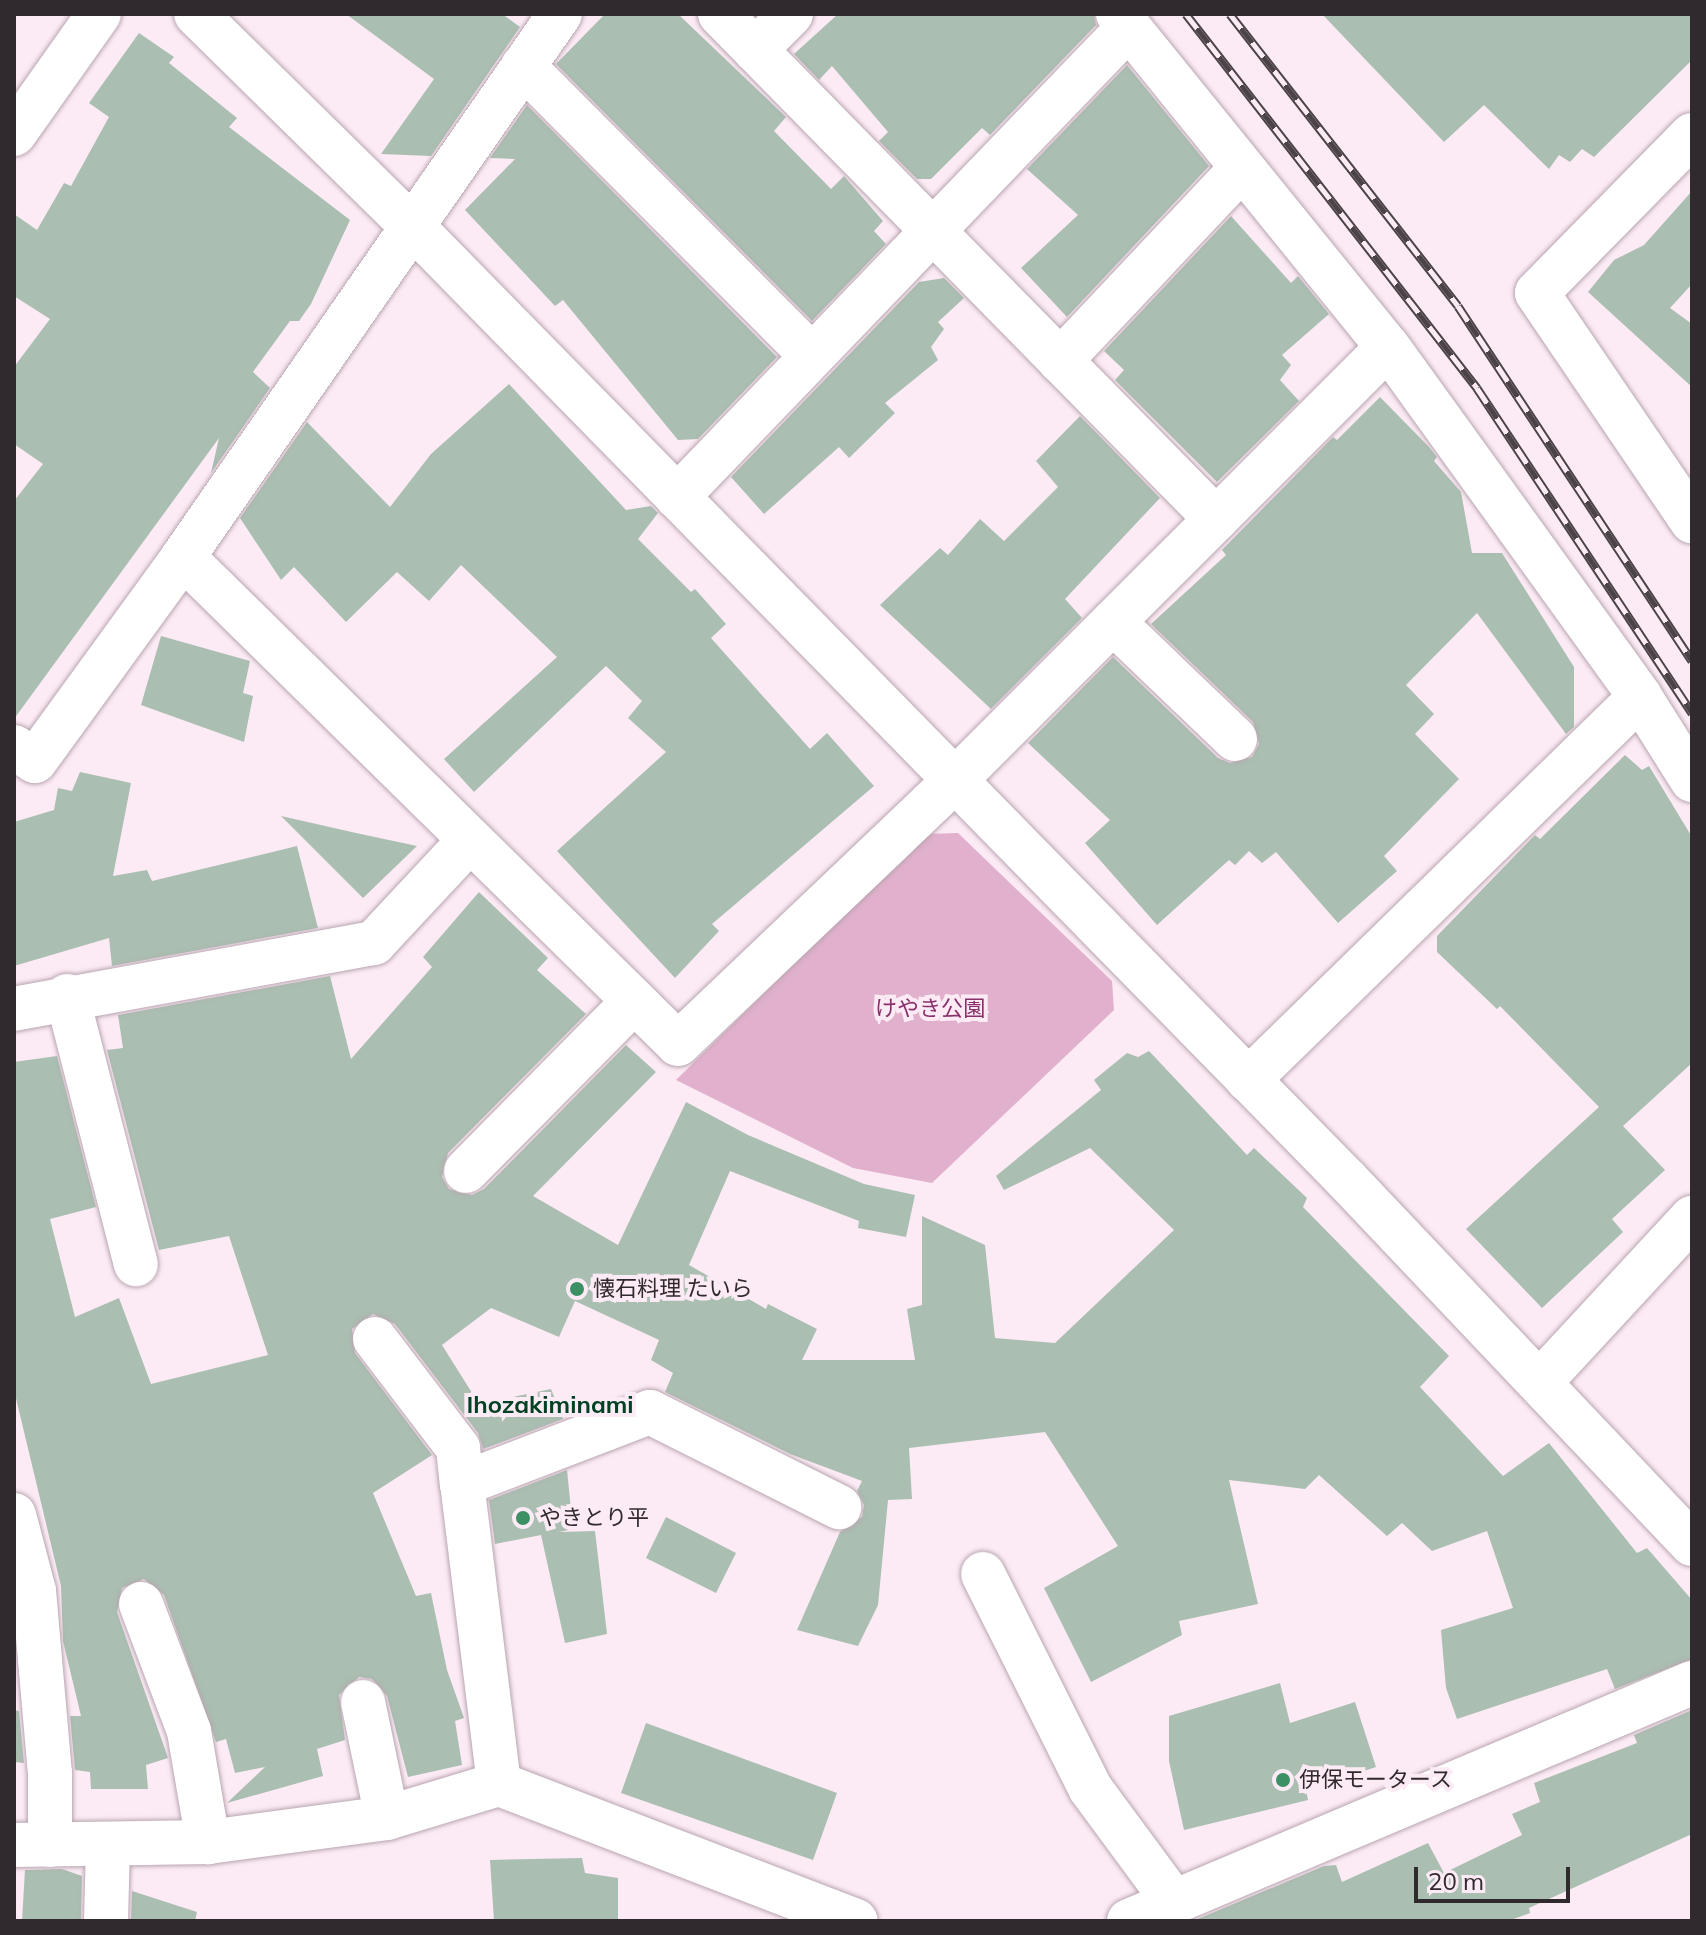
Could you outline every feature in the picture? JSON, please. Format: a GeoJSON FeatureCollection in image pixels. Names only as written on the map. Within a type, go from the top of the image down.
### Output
{"type":"FeatureCollection","features":[{"type":"Feature","properties":{"kind":"street"},"geometry":{"type":"LineString","coordinates":[[14,134],[99,14]]}},
{"type":"Feature","properties":{"kind":"street"},"geometry":{"type":"LineString","coordinates":[[196,14],[414,228],[955,780],[1540,1382],[1692,1544]]}},
{"type":"Feature","properties":{"kind":"street"},"geometry":{"type":"LineString","coordinates":[[14,747],[35,761],[183,557],[560,14]]}},
{"type":"Feature","properties":{"kind":"street"},"geometry":{"type":"LineString","coordinates":[[720,14],[1216,519]]}},
{"type":"Feature","properties":{"kind":"street"},"geometry":{"type":"LineString","coordinates":[[755,50],[791,14]]}},
{"type":"Feature","properties":{"kind":"street"},"geometry":{"type":"LineString","coordinates":[[677,497],[933,230],[1123,21],[1388,347],[1640,697],[1692,780]]}},
{"type":"Feature","properties":{"kind":"street"},"geometry":{"type":"LineString","coordinates":[[523,66],[812,356]]}},
{"type":"Feature","properties":{"kind":"street"},"geometry":{"type":"LineString","coordinates":[[1691,517],[1537,293],[1692,135]]}},
{"type":"Feature","properties":{"kind":"street"},"geometry":{"type":"LineString","coordinates":[[1060,361],[1242,168]]}},
{"type":"Feature","properties":{"kind":"street"},"geometry":{"type":"LineString","coordinates":[[183,557],[678,1044],[955,780],[1388,347]]}},
{"type":"Feature","properties":{"kind":"street"},"geometry":{"type":"LineString","coordinates":[[1113,622],[1235,739]]}},
{"type":"Feature","properties":{"kind":"street"},"geometry":{"type":"LineString","coordinates":[[1248,1080],[1640,697]]}},
{"type":"Feature","properties":{"kind":"street"},"geometry":{"type":"LineString","coordinates":[[14,1009],[67,996],[374,943],[470,840]]}},
{"type":"Feature","properties":{"kind":"street"},"geometry":{"type":"LineString","coordinates":[[67,996],[136,1264]]}},
{"type":"Feature","properties":{"kind":"street"},"geometry":{"type":"LineString","coordinates":[[466,1171],[634,1001]]}},
{"type":"Feature","properties":{"kind":"street"},"geometry":{"type":"LineString","coordinates":[[1540,1382],[1692,1218]]}},
{"type":"Feature","properties":{"kind":"street"},"geometry":{"type":"LineString","coordinates":[[375,1339],[458,1448],[499,1784]]}},
{"type":"Feature","properties":{"kind":"street"},"geometry":{"type":"LineString","coordinates":[[462,1484],[650,1412],[839,1507]]}},
{"type":"Feature","properties":{"kind":"street"},"geometry":{"type":"LineString","coordinates":[[16,1534],[34,1591],[50,1773],[32,1845],[208,1842],[387,1818],[499,1784],[856,1921]]}},
{"type":"Feature","properties":{"kind":"street"},"geometry":{"type":"LineString","coordinates":[[983,1574],[1090,1788],[1174,1902]]}},
{"type":"Feature","properties":{"kind":"street"},"geometry":{"type":"LineString","coordinates":[[141,1604],[189,1731],[208,1842]]}},
{"type":"Feature","properties":{"kind":"street"},"geometry":{"type":"LineString","coordinates":[[1129,1921],[1692,1683]]}},
{"type":"Feature","properties":{"kind":"street"},"geometry":{"type":"LineString","coordinates":[[363,1702],[387,1818]]}},
{"type":"Feature","properties":{"kind":"street"},"geometry":{"type":"LineString","coordinates":[[106,1921],[108,1844]]}},
{"type":"Feature","properties":{"kind":"green space","name":"けやき公園"},"geometry":{"type":"Polygon","coordinates":[[[958,833],[1112,981],[1114,1010],[932,1183],[853,1168],[676,1080],[926,834],[958,833]]]}},
{"type":"Feature","properties":{"kind":"building"},"geometry":{"type":"Polygon","coordinates":[[[346,14],[502,14],[520,27],[431,156],[381,154],[434,79],[346,14]]]}},
{"type":"Feature","properties":{"kind":"building"},"geometry":{"type":"Polygon","coordinates":[[[605,14],[678,14],[786,117],[774,131],[831,189],[844,176],[883,221],[874,231],[886,244],[812,321],[556,64],[605,14]]]}},
{"type":"Feature","properties":{"kind":"building"},"geometry":{"type":"Polygon","coordinates":[[[838,14],[1094,14],[1096,25],[990,135],[982,128],[931,179],[917,179],[879,141],[888,132],[832,66],[819,80],[794,54],[838,14]]]}},
{"type":"Feature","properties":{"kind":"building"},"geometry":{"type":"Polygon","coordinates":[[[1322,14],[1692,14],[1692,60],[1594,157],[1582,149],[1570,162],[1559,155],[1549,169],[1484,105],[1444,142],[1322,14]]]}},
{"type":"Feature","properties":{"kind":"building"},"geometry":{"type":"Polygon","coordinates":[[[139,33],[174,57],[169,63],[237,118],[229,127],[350,220],[311,304],[299,321],[290,321],[253,372],[270,388],[211,473],[219,438],[14,719],[14,501],[43,464],[14,444],[14,367],[50,319],[14,296],[14,214],[37,230],[64,183],[71,186],[109,117],[89,103],[139,33]]]}},
{"type":"Feature","properties":{"kind":"building"},"geometry":{"type":"Polygon","coordinates":[[[1127,65],[1209,166],[1067,317],[1021,268],[1078,215],[1027,169],[1127,65]]]}},
{"type":"Feature","properties":{"kind":"building"},"geometry":{"type":"Polygon","coordinates":[[[527,105],[777,357],[698,439],[678,440],[563,300],[555,306],[465,210],[515,159],[490,158],[527,105]]]}},
{"type":"Feature","properties":{"kind":"building"},"geometry":{"type":"Polygon","coordinates":[[[1692,191],[1692,284],[1670,308],[1692,324],[1692,387],[1588,292],[1614,260],[1644,245],[1692,191]]]}},
{"type":"Feature","properties":{"kind":"building"},"geometry":{"type":"Polygon","coordinates":[[[1231,216],[1291,283],[1298,276],[1329,314],[1282,355],[1291,365],[1280,380],[1299,401],[1217,482],[1115,380],[1124,370],[1104,351],[1231,216]]]}},
{"type":"Feature","properties":{"kind":"building"},"geometry":{"type":"Polygon","coordinates":[[[944,278],[964,298],[938,322],[944,329],[931,347],[938,360],[885,403],[895,413],[849,458],[839,447],[764,514],[731,477],[919,282],[944,278]]]}},
{"type":"Feature","properties":{"kind":"building"},"geometry":{"type":"Polygon","coordinates":[[[509,384],[626,510],[651,506],[658,513],[638,539],[691,592],[695,589],[726,624],[711,638],[810,749],[827,733],[874,786],[712,924],[719,931],[675,978],[557,851],[666,752],[628,718],[642,701],[606,666],[474,792],[444,759],[557,657],[461,565],[429,601],[397,572],[346,622],[294,567],[281,580],[240,518],[307,422],[390,507],[431,454],[509,384]]]}},
{"type":"Feature","properties":{"kind":"building"},"geometry":{"type":"Polygon","coordinates":[[[1380,397],[1429,447],[1437,457],[1434,461],[1461,492],[1472,553],[1502,553],[1574,667],[1574,727],[1566,734],[1477,613],[1406,685],[1434,714],[1415,734],[1459,779],[1384,856],[1397,871],[1338,923],[1276,852],[1262,863],[1249,851],[1235,865],[1229,860],[1157,925],[1085,843],[1110,820],[1028,743],[1113,657],[1218,758],[1230,763],[1252,757],[1259,744],[1253,722],[1151,624],[1226,555],[1222,550],[1333,437],[1337,440],[1380,397]]]}},
{"type":"Feature","properties":{"kind":"building"},"geometry":{"type":"Polygon","coordinates":[[[1080,416],[1160,498],[1065,599],[1082,618],[991,709],[880,605],[940,548],[948,555],[980,519],[1004,541],[1058,487],[1036,461],[1080,416]]]}},
{"type":"Feature","properties":{"kind":"building"},"geometry":{"type":"Polygon","coordinates":[[[161,636],[250,661],[243,693],[253,696],[244,742],[141,705],[161,636]]]}},
{"type":"Feature","properties":{"kind":"building"},"geometry":{"type":"Polygon","coordinates":[[[1625,755],[1642,770],[1649,766],[1692,837],[1692,1063],[1623,1126],[1665,1170],[1612,1219],[1623,1232],[1542,1308],[1466,1229],[1599,1107],[1500,1006],[1497,1009],[1437,952],[1437,936],[1535,835],[1540,839],[1625,755]]]}},
{"type":"Feature","properties":{"kind":"building"},"geometry":{"type":"Polygon","coordinates":[[[80,772],[131,783],[113,876],[147,870],[152,881],[297,846],[318,928],[112,966],[109,938],[14,966],[14,822],[54,810],[58,788],[72,791],[80,772]]]}},
{"type":"Feature","properties":{"kind":"building"},"geometry":{"type":"Polygon","coordinates":[[[281,816],[356,833],[417,846],[363,898],[281,816]]]}},
{"type":"Feature","properties":{"kind":"building"},"geometry":{"type":"Polygon","coordinates":[[[479,892],[548,958],[537,970],[586,1014],[448,1153],[442,1177],[449,1189],[472,1195],[484,1189],[626,1045],[656,1072],[533,1196],[618,1245],[686,1102],[748,1135],[864,1184],[915,1195],[906,1237],[858,1228],[859,1221],[730,1171],[689,1265],[766,1309],[768,1304],[817,1329],[802,1360],[915,1360],[907,1309],[922,1305],[922,1216],[985,1245],[995,1338],[1055,1343],[1174,1230],[1090,1148],[1004,1190],[996,1176],[1101,1090],[1094,1080],[1127,1053],[1138,1057],[1149,1051],[1247,1155],[1254,1148],[1307,1198],[1303,1207],[1449,1356],[1420,1387],[1503,1476],[1549,1443],[1637,1553],[1647,1548],[1692,1600],[1692,1659],[1615,1689],[1607,1669],[1457,1719],[1446,1688],[1441,1630],[1513,1608],[1487,1531],[1432,1551],[1402,1523],[1387,1536],[1319,1475],[1305,1489],[1229,1480],[1258,1604],[1179,1621],[1182,1635],[1091,1682],[1044,1588],[1118,1546],[1045,1432],[909,1448],[912,1499],[888,1500],[878,1605],[858,1646],[797,1630],[840,1532],[862,1517],[864,1505],[857,1491],[862,1481],[790,1454],[665,1392],[673,1373],[651,1360],[659,1340],[575,1301],[559,1337],[491,1308],[442,1345],[479,1404],[551,1389],[563,1419],[483,1449],[478,1433],[395,1324],[373,1314],[352,1329],[355,1353],[432,1455],[373,1493],[416,1596],[431,1593],[447,1670],[464,1718],[455,1721],[462,1765],[408,1777],[387,1696],[372,1679],[359,1677],[339,1695],[345,1740],[317,1749],[323,1776],[227,1803],[265,1767],[235,1773],[226,1739],[216,1742],[164,1595],[144,1579],[122,1588],[117,1612],[168,1758],[146,1765],[148,1789],[91,1789],[90,1772],[75,1770],[70,1716],[81,1716],[63,1641],[61,1586],[14,1390],[14,1062],[57,1056],[96,1207],[50,1219],[75,1317],[119,1298],[151,1384],[268,1355],[229,1236],[159,1250],[107,1050],[123,1048],[118,1015],[330,976],[351,1059],[432,967],[423,957],[479,892]]]}},
{"type":"Feature","properties":{"kind":"building"},"geometry":{"type":"Polygon","coordinates":[[[567,1470],[573,1529],[559,1532],[595,1531],[607,1634],[565,1643],[541,1535],[495,1544],[489,1500],[567,1470]]]}},
{"type":"Feature","properties":{"kind":"building"},"geometry":{"type":"Polygon","coordinates":[[[666,1517],[736,1553],[716,1593],[646,1558],[666,1517]]]}},
{"type":"Feature","properties":{"kind":"building"},"geometry":{"type":"Polygon","coordinates":[[[1280,1683],[1290,1723],[1355,1702],[1376,1767],[1306,1790],[1308,1800],[1184,1830],[1169,1761],[1169,1716],[1280,1683]]]}},
{"type":"Feature","properties":{"kind":"building"},"geometry":{"type":"Polygon","coordinates":[[[14,1710],[19,1711],[24,1763],[14,1762],[14,1710]]]}},
{"type":"Feature","properties":{"kind":"building"},"geometry":{"type":"Polygon","coordinates":[[[1692,1710],[1692,1834],[1529,1908],[1530,1913],[1508,1921],[1193,1921],[1324,1866],[1336,1865],[1342,1882],[1428,1843],[1444,1873],[1522,1835],[1512,1814],[1540,1802],[1534,1783],[1637,1743],[1634,1735],[1692,1710]]]}},
{"type":"Feature","properties":{"kind":"building"},"geometry":{"type":"Polygon","coordinates":[[[646,1723],[837,1793],[813,1860],[621,1793],[646,1723]]]}},
{"type":"Feature","properties":{"kind":"building"},"geometry":{"type":"Polygon","coordinates":[[[582,1858],[585,1873],[618,1878],[618,1921],[494,1921],[490,1860],[582,1858]]]}},
{"type":"Feature","properties":{"kind":"building"},"geometry":{"type":"Polygon","coordinates":[[[62,1869],[82,1876],[81,1921],[22,1921],[25,1870],[62,1869]]]}},
{"type":"Feature","properties":{"kind":"building"},"geometry":{"type":"Polygon","coordinates":[[[132,1891],[197,1912],[195,1921],[131,1921],[132,1891]]]}},
{"type":"Feature","properties":{"kind":"railway"},"geometry":{"type":"LineString","coordinates":[[1186,14],[1477,388],[1692,713]]}},
{"type":"Feature","properties":{"kind":"railway"},"geometry":{"type":"LineString","coordinates":[[1230,14],[1458,306],[1692,661]]}},
{"type":"Feature","properties":{"kind":"place","name":"懐石料理 たいら"},"geometry":{"type":"Point","coordinates":[577,1289]}},
{"type":"Feature","properties":{"kind":"place","name":"やきとり平"},"geometry":{"type":"Point","coordinates":[523,1518]}},
{"type":"Feature","properties":{"kind":"place","name":"伊保モータース"},"geometry":{"type":"Point","coordinates":[1283,1780]}},
{"type":"Feature","properties":{"kind":"district","name":"Ihozakiminami"},"geometry":{"type":"Point","coordinates":[550,1405]}}]}
